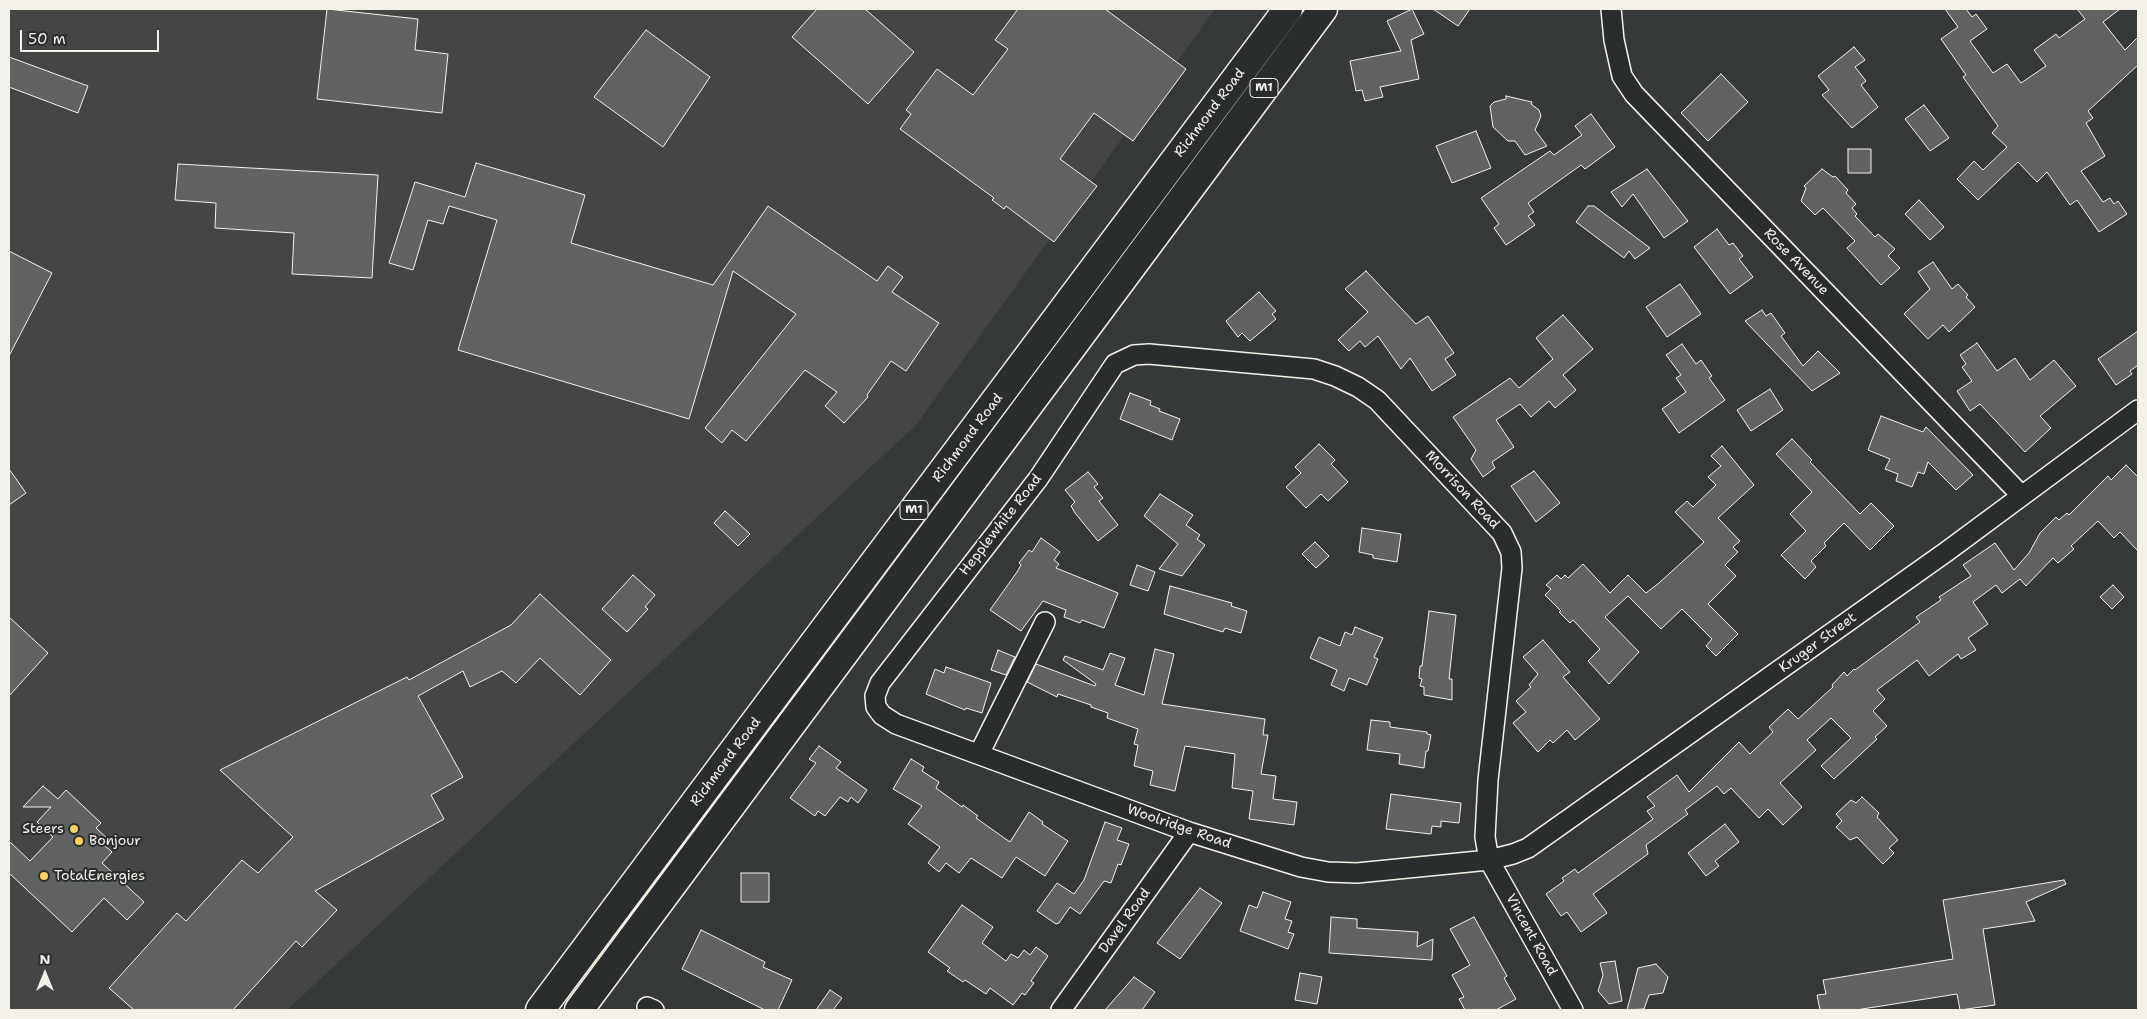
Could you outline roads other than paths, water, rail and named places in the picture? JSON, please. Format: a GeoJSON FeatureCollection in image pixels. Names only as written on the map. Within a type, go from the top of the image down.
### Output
{"type":"FeatureCollection","features":[{"type":"Feature","properties":{"kind":"highway","name":"Richmond Road"},"geometry":{"type":"LineString","coordinates":[[540,1010],[1288,9]]}},
{"type":"Feature","properties":{"kind":"highway","name":"Richmond Road"},"geometry":{"type":"LineString","coordinates":[[579,1010],[1323,9]]}},
{"type":"Feature","properties":{"kind":"street","name":"Rose Avenue"},"geometry":{"type":"LineString","coordinates":[[1611,9],[1614,40],[1622,76],[1634,94],[2022,495]]}},
{"type":"Feature","properties":{"kind":"street","name":"Hepplewhite Road"},"geometry":{"type":"LineString","coordinates":[[882,715],[876,707],[875,696],[880,683],[1038,479],[1107,373],[1115,364],[1125,358],[1149,354]]}},
{"type":"Feature","properties":{"kind":"street","name":"Morrison Road"},"geometry":{"type":"LineString","coordinates":[[1149,354],[1314,369],[1358,386],[1377,400],[1502,533],[1511,552],[1512,568],[1488,780],[1485,837],[1489,860]]}},
{"type":"Feature","properties":{"kind":"street","name":"Kruger Street"},"geometry":{"type":"LineString","coordinates":[[1489,860],[1528,848],[1561,827],[1946,552],[2138,410]]}},
{"type":"Feature","properties":{"kind":"street"},"geometry":{"type":"LineString","coordinates":[[979,754],[1045,622]]}},
{"type":"Feature","properties":{"kind":"street","name":"Woolridge Road"},"geometry":{"type":"LineString","coordinates":[[882,715],[896,724],[1188,832],[1300,867],[1328,872],[1357,873],[1489,860]]}},
{"type":"Feature","properties":{"kind":"street","name":"Davel Road"},"geometry":{"type":"LineString","coordinates":[[1061,1010],[1188,832]]}},
{"type":"Feature","properties":{"kind":"street","name":"Vincent Road"},"geometry":{"type":"LineString","coordinates":[[1489,860],[1573,1010]]}},
{"type":"Feature","properties":{"kind":"place","name":"Steers"},"geometry":{"type":"Point","coordinates":[74,829]}},
{"type":"Feature","properties":{"kind":"place","name":"Bonjour"},"geometry":{"type":"Point","coordinates":[79,841]}},
{"type":"Feature","properties":{"kind":"place","name":"TotalEnergies"},"geometry":{"type":"Point","coordinates":[44,876]}}]}
